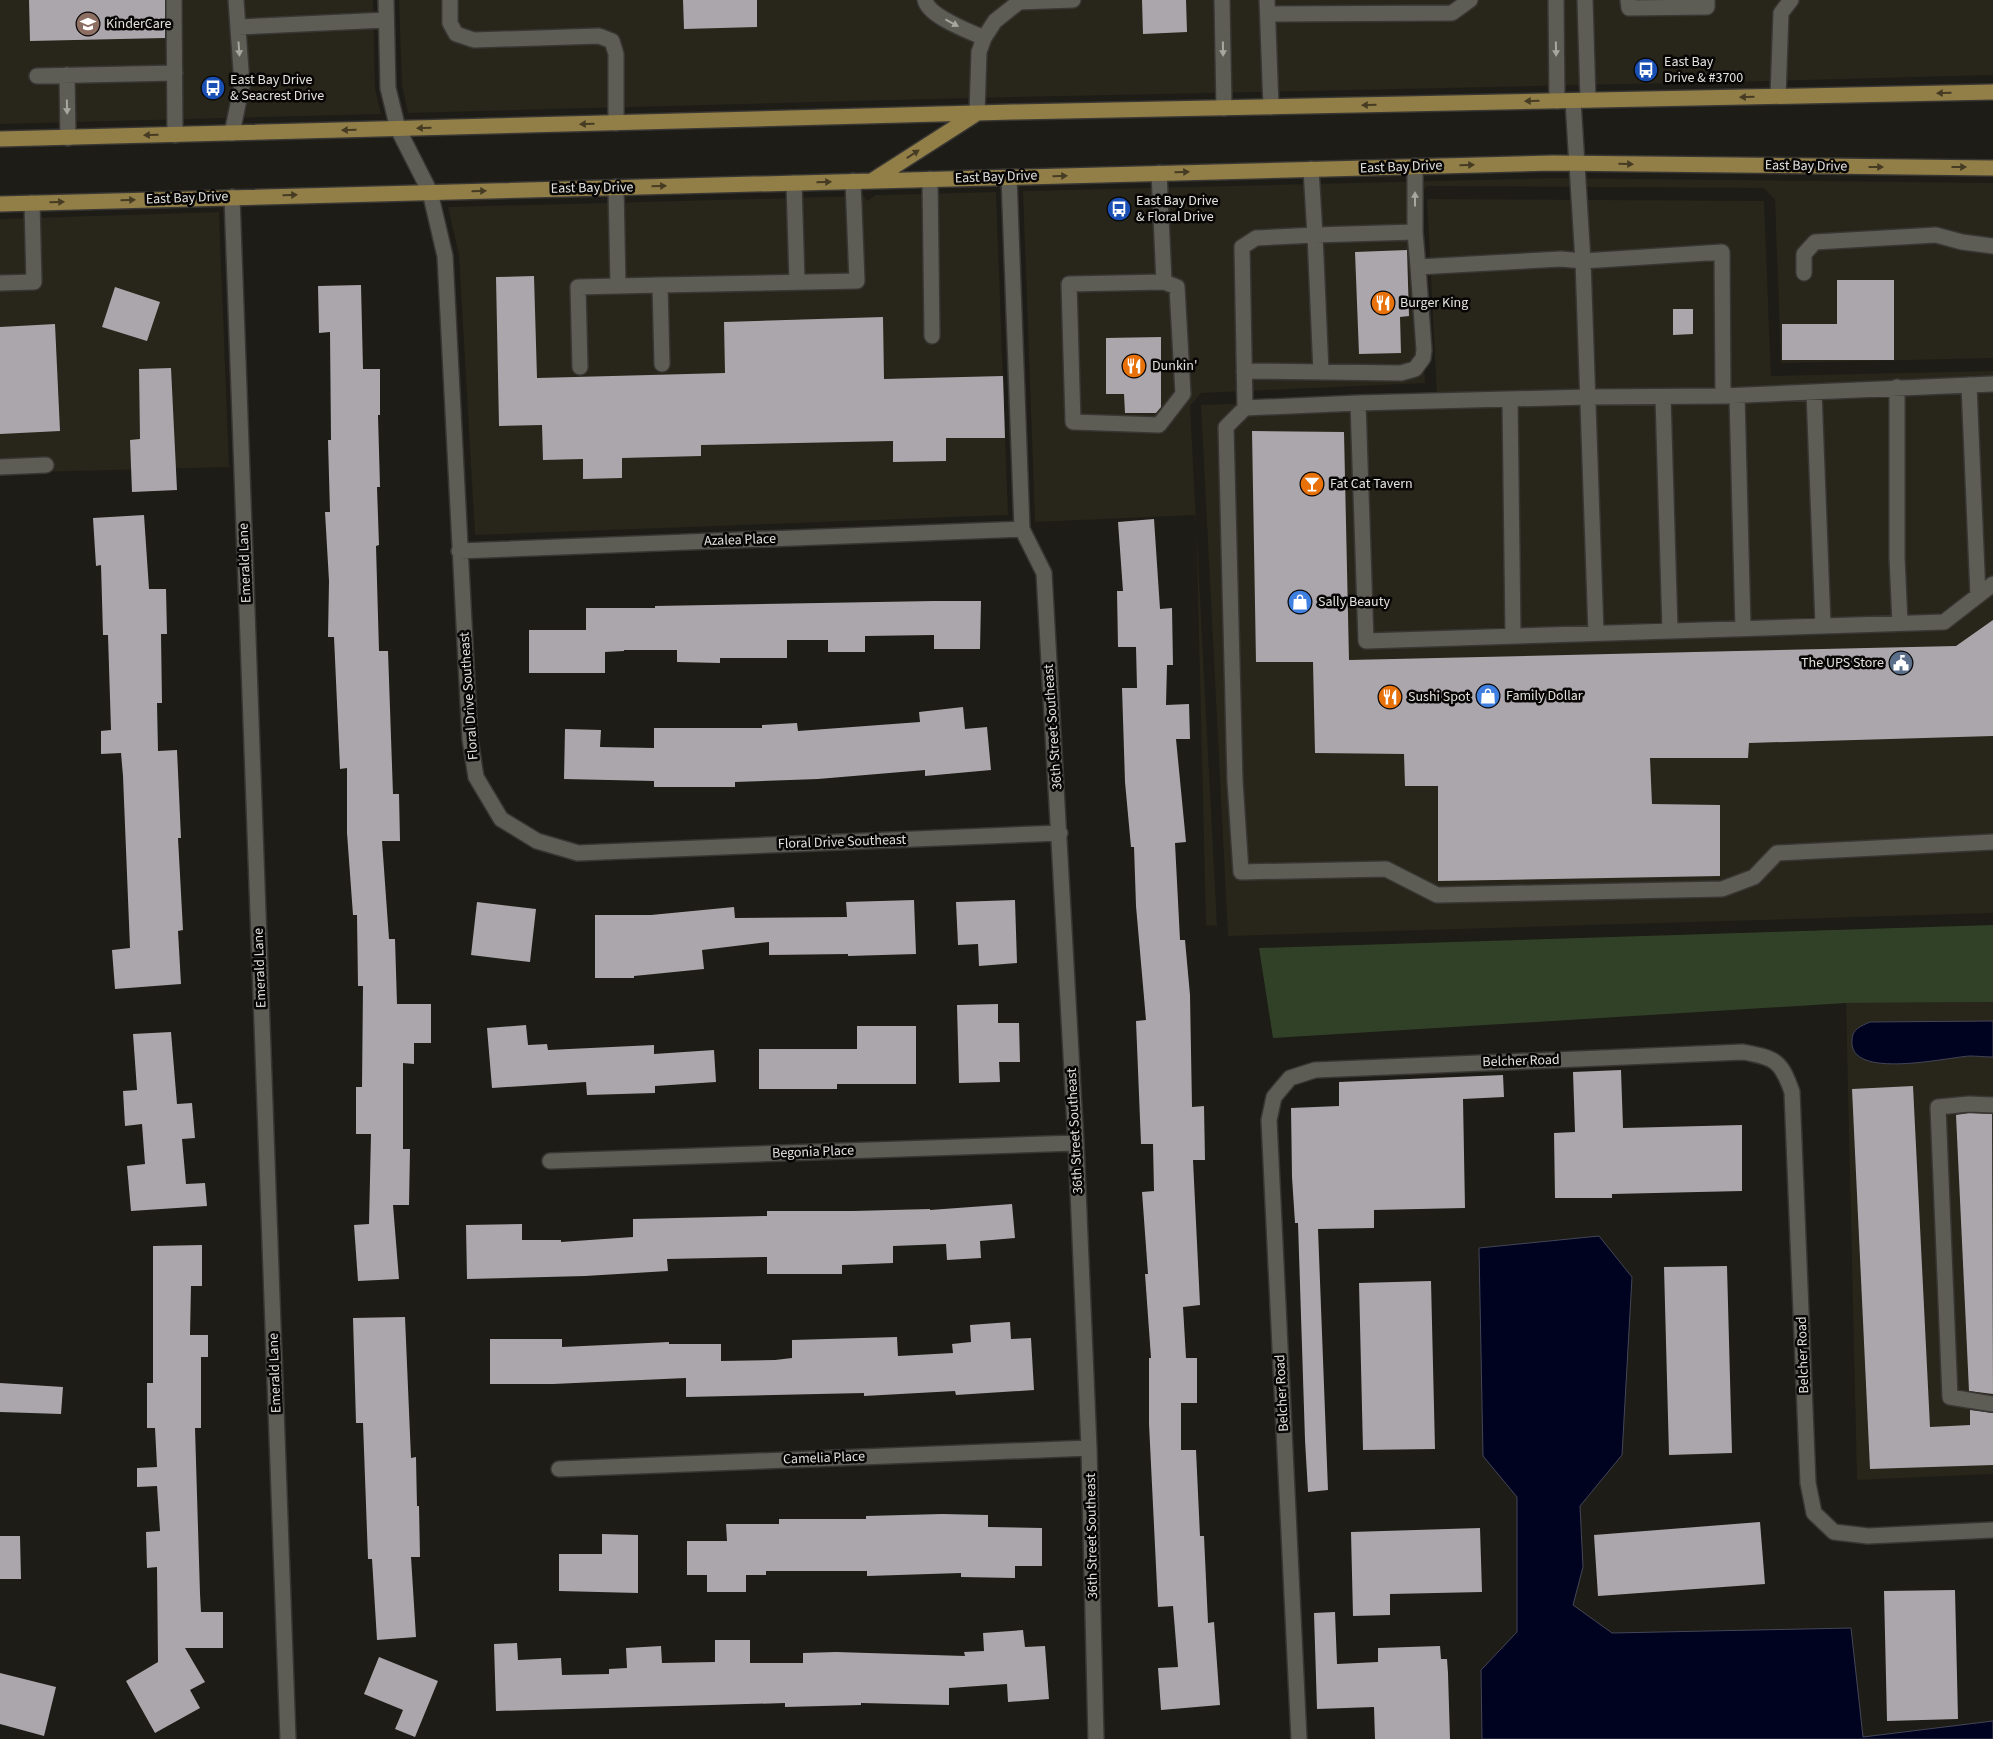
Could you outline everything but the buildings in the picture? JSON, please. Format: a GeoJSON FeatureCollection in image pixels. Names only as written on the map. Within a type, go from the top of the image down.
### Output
{"type":"FeatureCollection","features":[{"type":"Feature","properties":{"kind":"main road"},"geometry":{"type":"LineString","coordinates":[[0,139],[976,113],[1993,92]]}},
{"type":"Feature","properties":{"kind":"main road"},"geometry":{"type":"LineString","coordinates":[[872,180],[976,113]]}},
{"type":"Feature","properties":{"kind":"main road","name":"East Bay Drive"},"geometry":{"type":"LineString","coordinates":[[0,204],[1577,163],[1993,168]]}},
{"type":"Feature","properties":{"kind":"street"},"geometry":{"type":"LineString","coordinates":[[174,0],[175,135]]}},
{"type":"Feature","properties":{"kind":"street"},"geometry":{"type":"LineString","coordinates":[[232,133],[242,85],[236,0]]}},
{"type":"Feature","properties":{"kind":"street","name":"Floral Drive Southeast"},"geometry":{"type":"LineString","coordinates":[[386,0],[388,88],[398,129],[430,192],[445,256],[451,342],[459,551],[470,739],[476,777],[500,819],[537,841],[578,853],[1060,833]]}},
{"type":"Feature","properties":{"kind":"street"},"geometry":{"type":"LineString","coordinates":[[450,0],[450,23],[456,34],[474,40],[599,36],[612,41],[616,54],[616,123]]}},
{"type":"Feature","properties":{"kind":"street"},"geometry":{"type":"LineString","coordinates":[[925,0],[926,5],[948,22],[984,38]]}},
{"type":"Feature","properties":{"kind":"street"},"geometry":{"type":"LineString","coordinates":[[976,113],[979,52],[984,38],[995,21],[1019,2],[1073,0]]}},
{"type":"Feature","properties":{"kind":"street"},"geometry":{"type":"LineString","coordinates":[[1222,0],[1224,108]]}},
{"type":"Feature","properties":{"kind":"street"},"geometry":{"type":"LineString","coordinates":[[1271,107],[1267,7],[1437,6],[1452,12],[1470,0]]}},
{"type":"Feature","properties":{"kind":"street"},"geometry":{"type":"LineString","coordinates":[[1556,0],[1557,101]]}},
{"type":"Feature","properties":{"kind":"street"},"geometry":{"type":"LineString","coordinates":[[1585,0],[1577,163],[1583,261],[1596,633]]}},
{"type":"Feature","properties":{"kind":"street"},"geometry":{"type":"LineString","coordinates":[[1628,0],[1629,8],[1707,7],[1707,0]]}},
{"type":"Feature","properties":{"kind":"street"},"geometry":{"type":"LineString","coordinates":[[1778,96],[1781,14],[1790,0]]}},
{"type":"Feature","properties":{"kind":"street"},"geometry":{"type":"LineString","coordinates":[[238,27],[386,20]]}},
{"type":"Feature","properties":{"kind":"street"},"geometry":{"type":"LineString","coordinates":[[37,76],[175,73]]}},
{"type":"Feature","properties":{"kind":"street"},"geometry":{"type":"LineString","coordinates":[[67,76],[68,138]]}},
{"type":"Feature","properties":{"kind":"street"},"geometry":{"type":"LineString","coordinates":[[1244,371],[1401,373],[1415,369],[1423,358],[1424,350],[1415,232],[1415,166]]}},
{"type":"Feature","properties":{"kind":"street"},"geometry":{"type":"LineString","coordinates":[[1311,169],[1321,372]]}},
{"type":"Feature","properties":{"kind":"street"},"geometry":{"type":"LineString","coordinates":[[1159,173],[1164,282]]}},
{"type":"Feature","properties":{"kind":"street"},"geometry":{"type":"LineString","coordinates":[[1009,177],[1022,529]]}},
{"type":"Feature","properties":{"kind":"street"},"geometry":{"type":"LineString","coordinates":[[930,179],[932,336]]}},
{"type":"Feature","properties":{"kind":"street"},"geometry":{"type":"LineString","coordinates":[[580,367],[578,287],[857,281],[853,181]]}},
{"type":"Feature","properties":{"kind":"street"},"geometry":{"type":"LineString","coordinates":[[794,183],[797,282]]}},
{"type":"Feature","properties":{"kind":"street"},"geometry":{"type":"LineString","coordinates":[[616,187],[618,286]]}},
{"type":"Feature","properties":{"kind":"street","name":"Emerald Lane"},"geometry":{"type":"LineString","coordinates":[[232,197],[288,1739]]}},
{"type":"Feature","properties":{"kind":"street"},"geometry":{"type":"LineString","coordinates":[[0,283],[34,282],[32,203]]}},
{"type":"Feature","properties":{"kind":"street"},"geometry":{"type":"LineString","coordinates":[[1245,408],[1242,247],[1256,238],[1415,232]]}},
{"type":"Feature","properties":{"kind":"street"},"geometry":{"type":"LineString","coordinates":[[1804,273],[1804,254],[1815,242],[1936,235],[1962,242],[1993,246]]}},
{"type":"Feature","properties":{"kind":"street"},"geometry":{"type":"LineString","coordinates":[[1418,267],[1561,258],[1583,261],[1722,252],[1743,628]]}},
{"type":"Feature","properties":{"kind":"street"},"geometry":{"type":"LineString","coordinates":[[1164,282],[1177,287],[1184,394],[1159,425],[1073,422],[1069,284],[1164,282]]}},
{"type":"Feature","properties":{"kind":"street"},"geometry":{"type":"LineString","coordinates":[[660,285],[662,364]]}},
{"type":"Feature","properties":{"kind":"street"},"geometry":{"type":"LineString","coordinates":[[1993,384],[1730,396],[1663,398],[1588,397],[1245,408],[1226,427],[1235,781],[1241,872],[1386,870],[1437,895],[1722,889],[1754,877],[1777,853],[1993,842]]}},
{"type":"Feature","properties":{"kind":"street"},"geometry":{"type":"LineString","coordinates":[[1969,385],[1978,596]]}},
{"type":"Feature","properties":{"kind":"street"},"geometry":{"type":"LineString","coordinates":[[1897,387],[1897,558],[1900,623]]}},
{"type":"Feature","properties":{"kind":"street"},"geometry":{"type":"LineString","coordinates":[[1814,392],[1823,625]]}},
{"type":"Feature","properties":{"kind":"street"},"geometry":{"type":"LineString","coordinates":[[1663,398],[1670,630]]}},
{"type":"Feature","properties":{"kind":"street"},"geometry":{"type":"LineString","coordinates":[[1510,399],[1513,636]]}},
{"type":"Feature","properties":{"kind":"street"},"geometry":{"type":"LineString","coordinates":[[1358,403],[1366,640],[1944,622],[1993,584]]}},
{"type":"Feature","properties":{"kind":"street"},"geometry":{"type":"LineString","coordinates":[[0,467],[46,465]]}},
{"type":"Feature","properties":{"kind":"street","name":"Azalea Place"},"geometry":{"type":"LineString","coordinates":[[459,551],[1022,529]]}},
{"type":"Feature","properties":{"kind":"street","name":"36th Street Southeast"},"geometry":{"type":"LineString","coordinates":[[1022,529],[1044,573],[1060,833],[1090,1448],[1096,1739]]}},
{"type":"Feature","properties":{"kind":"street","name":"Belcher Road"},"geometry":{"type":"LineString","coordinates":[[1299,1739],[1269,1120],[1274,1097],[1290,1078],[1315,1070],[1743,1052],[1767,1057],[1784,1070],[1792,1092],[1808,1483],[1814,1513],[1834,1532],[1868,1536],[1993,1530]]}},
{"type":"Feature","properties":{"kind":"street"},"geometry":{"type":"LineString","coordinates":[[1993,1105],[1969,1104],[1938,1107],[1950,1397],[1993,1404]]}},
{"type":"Feature","properties":{"kind":"street","name":"Begonia Place"},"geometry":{"type":"LineString","coordinates":[[550,1161],[1076,1142]]}},
{"type":"Feature","properties":{"kind":"street","name":"Camelia Place"},"geometry":{"type":"LineString","coordinates":[[559,1469],[1090,1448]]}},
{"type":"Feature","properties":{"kind":"shaded area"},"geometry":{"type":"Polygon","coordinates":[[[0,0],[373,0],[375,88],[381,114],[0,124],[0,0]]]}},
{"type":"Feature","properties":{"kind":"shaded area"},"geometry":{"type":"Polygon","coordinates":[[[399,0],[1993,0],[1993,75],[408,113],[402,86],[399,0]]]}},
{"type":"Feature","properties":{"kind":"shaded area"},"geometry":{"type":"Polygon","coordinates":[[[1553,178],[1993,183],[1993,358],[1781,363],[1775,200],[1764,188],[1427,186],[1416,200],[1425,383],[1201,393],[1190,406],[1196,515],[1035,522],[1023,191],[1553,178]]]}},
{"type":"Feature","properties":{"kind":"shaded area"},"geometry":{"type":"Polygon","coordinates":[[[996,192],[1008,515],[475,535],[459,255],[448,207],[864,196],[867,201],[876,195],[996,192]]]}},
{"type":"Feature","properties":{"kind":"shaded area"},"geometry":{"type":"Polygon","coordinates":[[[1427,199],[1764,201],[1771,376],[1993,371],[1993,913],[1228,936],[1201,405],[1437,396],[1427,199]]]}},
{"type":"Feature","properties":{"kind":"shaded area"},"geometry":{"type":"Polygon","coordinates":[[[219,212],[229,467],[0,473],[0,219],[219,212]]]}},
{"type":"Feature","properties":{"kind":"shaded area"},"geometry":{"type":"Polygon","coordinates":[[[1196,527],[1217,926],[1206,925],[1196,527]]]}},
{"type":"Feature","properties":{"kind":"shaded area"},"geometry":{"type":"Polygon","coordinates":[[[1993,1002],[1993,1021],[1870,1022],[1874,1063],[1902,1064],[1970,1056],[1993,1057],[1993,1474],[1857,1480],[1846,1003],[1993,1002]]]}},
{"type":"Feature","properties":{"kind":"green space"},"geometry":{"type":"Polygon","coordinates":[[[1993,925],[1993,1002],[1846,1003],[1273,1038],[1259,948],[1993,925]]]}},
{"type":"Feature","properties":{"kind":"water"},"geometry":{"type":"Polygon","coordinates":[[[1993,1021],[1993,1057],[1970,1056],[1901,1064],[1882,1063],[1866,1060],[1855,1052],[1852,1040],[1855,1031],[1870,1022],[1993,1021]]]}},
{"type":"Feature","properties":{"kind":"water"},"geometry":{"type":"Polygon","coordinates":[[[1599,1236],[1632,1277],[1622,1455],[1580,1506],[1583,1567],[1573,1605],[1612,1633],[1851,1628],[1863,1737],[1993,1721],[1993,1739],[1482,1739],[1481,1670],[1517,1632],[1517,1497],[1483,1456],[1479,1248],[1599,1236]]]}},
{"type":"Feature","properties":{"kind":"place","name":"KinderCare"},"geometry":{"type":"Point","coordinates":[88,24]}},
{"type":"Feature","properties":{"kind":"place","name":"East Bay Drive & #3700"},"geometry":{"type":"Point","coordinates":[1646,70]}},
{"type":"Feature","properties":{"kind":"place","name":"East Bay Drive & Seacrest Drive"},"geometry":{"type":"Point","coordinates":[213,88]}},
{"type":"Feature","properties":{"kind":"place","name":"East Bay Drive & Floral Drive"},"geometry":{"type":"Point","coordinates":[1119,209]}},
{"type":"Feature","properties":{"kind":"place","name":"Burger King"},"geometry":{"type":"Point","coordinates":[1383,303]}},
{"type":"Feature","properties":{"kind":"place","name":"Dunkin'"},"geometry":{"type":"Point","coordinates":[1134,366]}},
{"type":"Feature","properties":{"kind":"place","name":"Fat Cat Tavern"},"geometry":{"type":"Point","coordinates":[1312,484]}},
{"type":"Feature","properties":{"kind":"place","name":"Sally Beauty"},"geometry":{"type":"Point","coordinates":[1300,602]}},
{"type":"Feature","properties":{"kind":"place","name":"The UPS Store"},"geometry":{"type":"Point","coordinates":[1901,663]}},
{"type":"Feature","properties":{"kind":"place","name":"Family Dollar"},"geometry":{"type":"Point","coordinates":[1488,696]}},
{"type":"Feature","properties":{"kind":"place","name":"Sushi Spot"},"geometry":{"type":"Point","coordinates":[1390,697]}}]}
